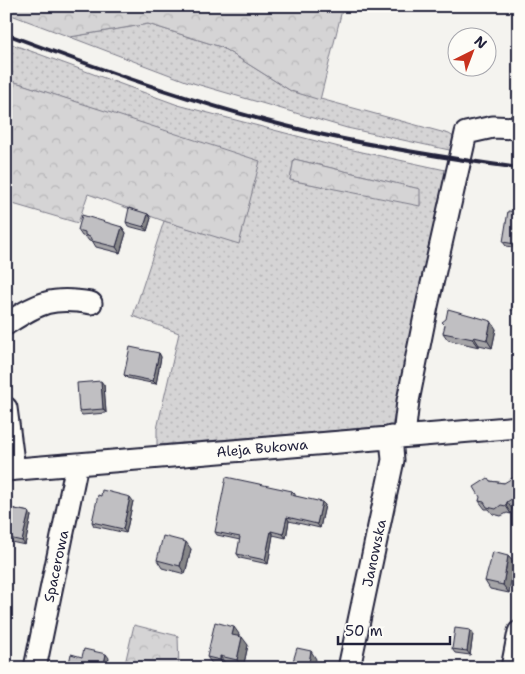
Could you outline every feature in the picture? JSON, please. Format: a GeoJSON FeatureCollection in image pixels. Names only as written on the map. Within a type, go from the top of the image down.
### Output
{"type":"FeatureCollection","features":[{"type":"Feature","properties":{"kind":"street","name":"Janowska"},"geometry":{"type":"LineString","coordinates":[[349,668],[398,436],[408,401],[425,315],[466,133],[493,127],[519,128]]}},
{"type":"Feature","properties":{"kind":"street"},"geometry":{"type":"LineString","coordinates":[[6,324],[44,302],[61,299],[91,303]]}},
{"type":"Feature","properties":{"kind":"street"},"geometry":{"type":"LineString","coordinates":[[6,408],[10,469]]}},
{"type":"Feature","properties":{"kind":"street","name":"Aleja Bukowa"},"geometry":{"type":"LineString","coordinates":[[10,469],[519,427]]}},
{"type":"Feature","properties":{"kind":"street","name":"Spacerowa"},"geometry":{"type":"LineString","coordinates":[[35,668],[77,464]]}},
{"type":"Feature","properties":{"kind":"street"},"geometry":{"type":"LineString","coordinates":[[512,668],[519,632]]}},
{"type":"Feature","properties":{"kind":"green space"},"geometry":{"type":"Polygon","coordinates":[[[6,6],[343,6],[320,100],[291,91],[221,47],[148,24],[70,37],[6,13],[6,6]]]}},
{"type":"Feature","properties":{"kind":"green space"},"geometry":{"type":"Polygon","coordinates":[[[148,24],[221,47],[291,91],[449,134],[457,139],[454,151],[347,128],[186,81],[70,37],[148,24]]]}},
{"type":"Feature","properties":{"kind":"green space"},"geometry":{"type":"Polygon","coordinates":[[[6,42],[178,105],[339,147],[450,171],[392,426],[157,445],[157,429],[179,333],[133,316],[164,221],[239,243],[259,162],[6,79],[6,42]],[[294,159],[290,180],[420,205],[419,189],[294,159]]]}},
{"type":"Feature","properties":{"kind":"green space"},"geometry":{"type":"Polygon","coordinates":[[[6,79],[260,161],[239,244],[164,221],[88,194],[78,223],[6,202],[6,79]]]}},
{"type":"Feature","properties":{"kind":"green space"},"geometry":{"type":"Polygon","coordinates":[[[294,159],[420,189],[420,206],[290,180],[294,159]]]}},
{"type":"Feature","properties":{"kind":"green space"},"geometry":{"type":"Polygon","coordinates":[[[518,260],[519,307],[511,311],[518,260]]]}},
{"type":"Feature","properties":{"kind":"green space"},"geometry":{"type":"Polygon","coordinates":[[[134,625],[178,636],[179,668],[124,668],[134,625]]]}},
{"type":"Feature","properties":{"kind":"building"},"geometry":{"type":"Polygon","coordinates":[[[129,208],[148,214],[144,227],[126,222],[129,208]]]}},
{"type":"Feature","properties":{"kind":"building"},"geometry":{"type":"Polygon","coordinates":[[[508,211],[519,212],[519,226],[515,244],[503,242],[508,211]]]}},
{"type":"Feature","properties":{"kind":"building"},"geometry":{"type":"Polygon","coordinates":[[[82,215],[122,227],[116,247],[92,241],[90,237],[85,235],[85,232],[78,230],[82,215]]]}},
{"type":"Feature","properties":{"kind":"building"},"geometry":{"type":"Polygon","coordinates":[[[448,309],[491,321],[487,340],[443,333],[445,325],[442,322],[446,319],[448,309]]]}},
{"type":"Feature","properties":{"kind":"building"},"geometry":{"type":"Polygon","coordinates":[[[130,347],[159,353],[153,381],[124,375],[130,347]]]}},
{"type":"Feature","properties":{"kind":"building"},"geometry":{"type":"Polygon","coordinates":[[[101,381],[103,409],[79,411],[77,383],[101,381]]]}},
{"type":"Feature","properties":{"kind":"building"},"geometry":{"type":"Polygon","coordinates":[[[226,477],[292,491],[291,495],[322,502],[317,524],[287,517],[283,534],[271,531],[265,560],[237,554],[240,537],[215,532],[226,477]]]}},
{"type":"Feature","properties":{"kind":"building"},"geometry":{"type":"Polygon","coordinates":[[[514,477],[519,484],[519,494],[507,502],[506,506],[501,505],[496,509],[487,507],[484,502],[479,501],[480,497],[474,487],[488,478],[490,481],[504,483],[514,477]]]}},
{"type":"Feature","properties":{"kind":"building"},"geometry":{"type":"Polygon","coordinates":[[[102,490],[130,497],[123,529],[92,522],[98,495],[101,496],[102,490]]]}},
{"type":"Feature","properties":{"kind":"building"},"geometry":{"type":"Polygon","coordinates":[[[6,507],[29,512],[22,541],[9,538],[10,531],[6,530],[6,507]]]}},
{"type":"Feature","properties":{"kind":"building"},"geometry":{"type":"Polygon","coordinates":[[[163,536],[186,542],[180,566],[157,560],[163,536]]]}},
{"type":"Feature","properties":{"kind":"building"},"geometry":{"type":"Polygon","coordinates":[[[493,552],[508,556],[503,585],[485,581],[493,552]]]}},
{"type":"Feature","properties":{"kind":"building"},"geometry":{"type":"Polygon","coordinates":[[[215,622],[234,627],[232,635],[242,637],[237,660],[220,656],[220,660],[207,657],[215,622]]]}},
{"type":"Feature","properties":{"kind":"building"},"geometry":{"type":"Polygon","coordinates":[[[455,628],[470,630],[467,651],[452,649],[455,628]]]}},
{"type":"Feature","properties":{"kind":"building"},"geometry":{"type":"Polygon","coordinates":[[[297,648],[311,651],[308,668],[291,668],[297,648]]]}},
{"type":"Feature","properties":{"kind":"building"},"geometry":{"type":"Polygon","coordinates":[[[84,649],[106,654],[103,668],[68,668],[71,654],[82,657],[84,649]]]}},
{"type":"Feature","properties":{"kind":"railway"},"geometry":{"type":"LineString","coordinates":[[6,34],[84,63],[243,115],[324,135],[397,149],[519,168]]}}]}
